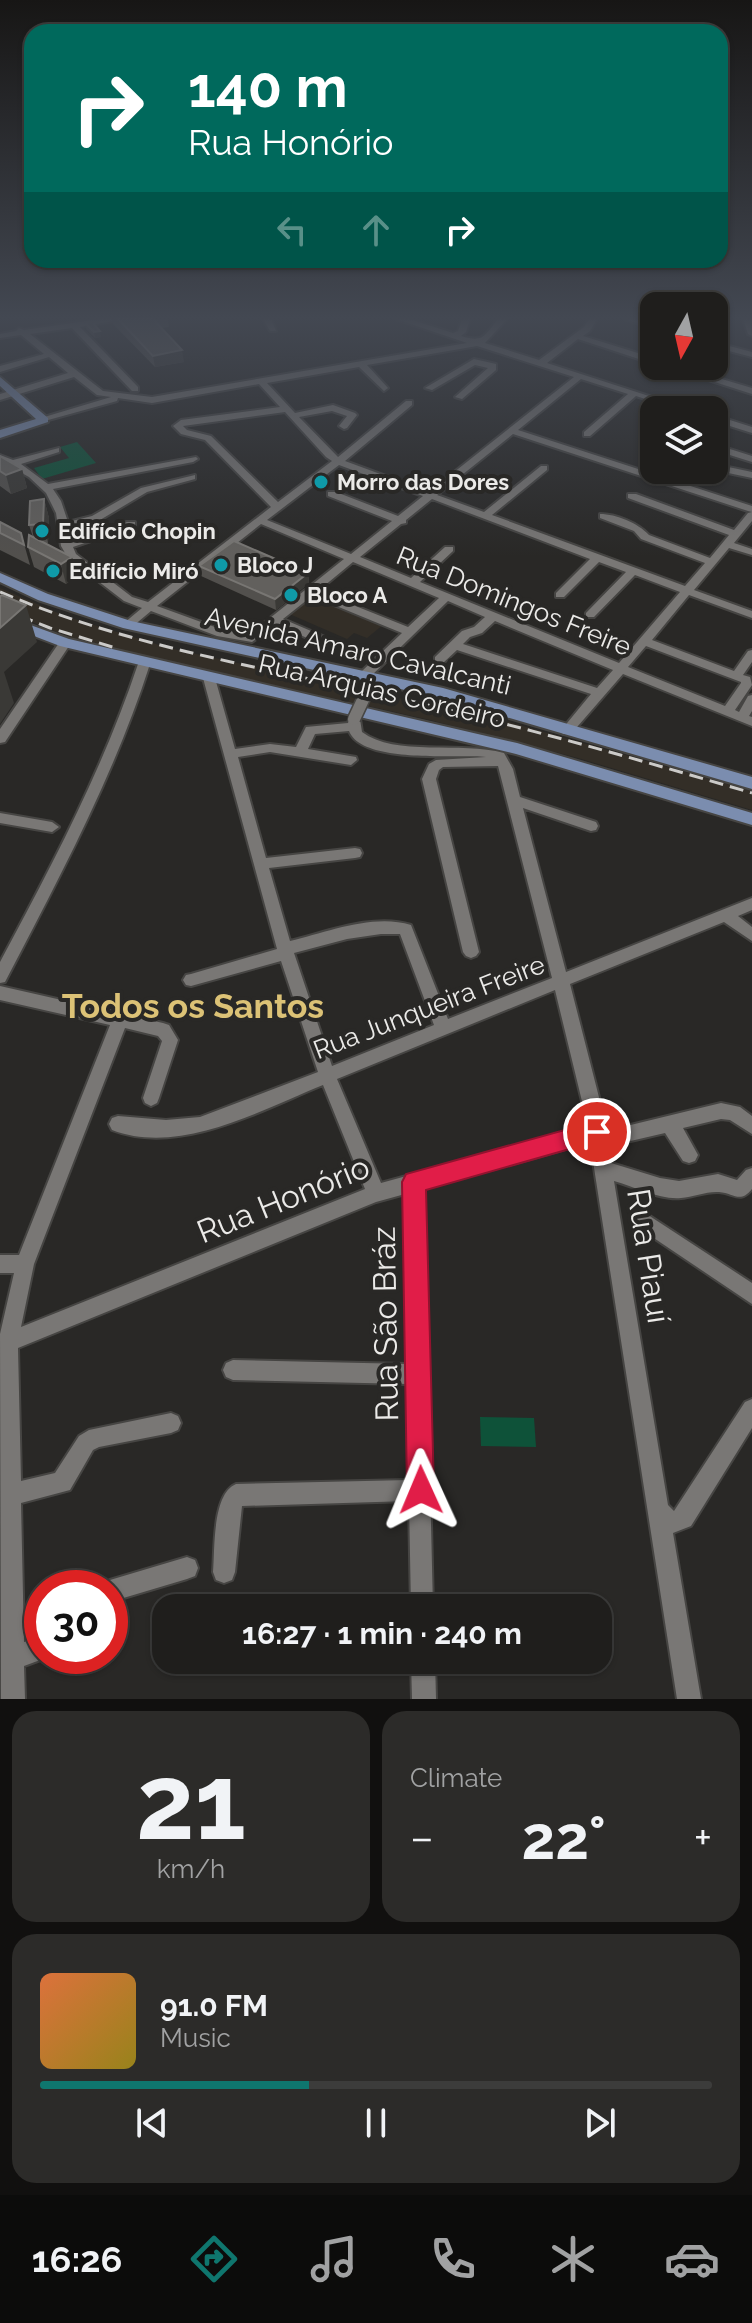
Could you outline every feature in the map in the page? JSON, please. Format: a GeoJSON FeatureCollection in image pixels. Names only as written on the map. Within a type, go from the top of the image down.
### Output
{"type":"FeatureCollection","features":[{"type":"Feature","properties":{"kind":"main road"},"geometry":{"type":"LineString","coordinates":[[19,398],[44,420]]}},
{"type":"Feature","properties":{"kind":"main road"},"geometry":{"type":"LineString","coordinates":[[0,434],[44,420]]}},
{"type":"Feature","properties":{"kind":"main road","name":"Avenida Amaro Cavalcanti"},"geometry":{"type":"LineString","coordinates":[[0,577],[55,601],[128,625],[471,701],[752,783]]}},
{"type":"Feature","properties":{"kind":"main road","name":"Rua Arquias Cordeiro"},"geometry":{"type":"LineString","coordinates":[[0,618],[65,643],[144,664],[517,749],[752,819]]}},
{"type":"Feature","properties":{"kind":"main road"},"geometry":{"type":"LineString","coordinates":[[452,733],[478,743],[478,751]]}},
{"type":"Feature","properties":{"kind":"street"},"geometry":{"type":"LineString","coordinates":[[44,420],[99,398]]}},
{"type":"Feature","properties":{"kind":"street"},"geometry":{"type":"LineString","coordinates":[[137,398],[162,398]]}},
{"type":"Feature","properties":{"kind":"street"},"geometry":{"type":"LineString","coordinates":[[277,398],[329,455],[340,462],[752,615]]}},
{"type":"Feature","properties":{"kind":"street"},"geometry":{"type":"LineString","coordinates":[[0,458],[14,463],[47,487],[59,506],[66,546],[87,569],[128,599],[147,608],[245,639],[257,635],[277,620],[553,398]]}},
{"type":"Feature","properties":{"kind":"street"},"geometry":{"type":"LineString","coordinates":[[587,434],[628,398]]}},
{"type":"Feature","properties":{"kind":"street"},"geometry":{"type":"LineString","coordinates":[[128,625],[259,520],[340,462],[409,403]]}},
{"type":"Feature","properties":{"kind":"street"},"geometry":{"type":"LineString","coordinates":[[277,507],[211,440],[184,432],[178,426],[232,414],[340,409],[352,415],[344,426]]}},
{"type":"Feature","properties":{"kind":"street"},"geometry":{"type":"LineString","coordinates":[[728,422],[752,430]]}},
{"type":"Feature","properties":{"kind":"street"},"geometry":{"type":"LineString","coordinates":[[513,431],[752,509]]}},
{"type":"Feature","properties":{"kind":"street"},"geometry":{"type":"LineString","coordinates":[[14,463],[56,450]]}},
{"type":"Feature","properties":{"kind":"street"},"geometry":{"type":"LineString","coordinates":[[728,451],[751,458],[739,471]]}},
{"type":"Feature","properties":{"kind":"street"},"geometry":{"type":"LineString","coordinates":[[47,487],[193,459]]}},
{"type":"Feature","properties":{"kind":"street"},"geometry":{"type":"LineString","coordinates":[[485,516],[544,468]]}},
{"type":"Feature","properties":{"kind":"street"},"geometry":{"type":"LineString","coordinates":[[728,472],[752,475]]}},
{"type":"Feature","properties":{"kind":"street"},"geometry":{"type":"LineString","coordinates":[[64,526],[96,518],[144,490],[192,477]]}},
{"type":"Feature","properties":{"kind":"street"},"geometry":{"type":"LineString","coordinates":[[332,494],[402,521]]}},
{"type":"Feature","properties":{"kind":"street"},"geometry":{"type":"LineString","coordinates":[[632,496],[742,530],[752,537]]}},
{"type":"Feature","properties":{"kind":"street"},"geometry":{"type":"LineString","coordinates":[[567,731],[752,515]]}},
{"type":"Feature","properties":{"kind":"street"},"geometry":{"type":"LineString","coordinates":[[604,516],[638,529],[645,537],[712,562]]}},
{"type":"Feature","properties":{"kind":"street","name":"Rua Domingos Freire"},"geometry":{"type":"LineString","coordinates":[[259,520],[747,720]]}},
{"type":"Feature","properties":{"kind":"street"},"geometry":{"type":"LineString","coordinates":[[66,546],[131,524]]}},
{"type":"Feature","properties":{"kind":"street"},"geometry":{"type":"LineString","coordinates":[[728,544],[752,552]]}},
{"type":"Feature","properties":{"kind":"street"},"geometry":{"type":"LineString","coordinates":[[413,582],[449,549]]}},
{"type":"Feature","properties":{"kind":"street"},"geometry":{"type":"LineString","coordinates":[[560,595],[597,558]]}},
{"type":"Feature","properties":{"kind":"street"},"geometry":{"type":"LineString","coordinates":[[590,615],[633,571]]}},
{"type":"Feature","properties":{"kind":"street"},"geometry":{"type":"LineString","coordinates":[[312,592],[410,632]]}},
{"type":"Feature","properties":{"kind":"street"},"geometry":{"type":"LineString","coordinates":[[447,596],[369,679],[353,723],[361,741],[379,748],[478,751],[499,759]]}},
{"type":"Feature","properties":{"kind":"street"},"geometry":{"type":"LineString","coordinates":[[439,660],[494,615]]}},
{"type":"Feature","properties":{"kind":"street"},"geometry":{"type":"LineString","coordinates":[[277,620],[328,643]]}},
{"type":"Feature","properties":{"kind":"street"},"geometry":{"type":"LineString","coordinates":[[644,641],[747,683],[727,712]]}},
{"type":"Feature","properties":{"kind":"street"},"geometry":{"type":"LineString","coordinates":[[0,739],[65,643]]}},
{"type":"Feature","properties":{"kind":"street"},"geometry":{"type":"LineString","coordinates":[[455,645],[600,693]]}},
{"type":"Feature","properties":{"kind":"street"},"geometry":{"type":"LineString","coordinates":[[736,676],[752,654]]}},
{"type":"Feature","properties":{"kind":"street"},"geometry":{"type":"LineString","coordinates":[[0,977],[87,809],[144,664]]}},
{"type":"Feature","properties":{"kind":"street"},"geometry":{"type":"LineString","coordinates":[[209,678],[286,951],[327,1074],[376,1193]]}},
{"type":"Feature","properties":{"kind":"street"},"geometry":{"type":"LineString","coordinates":[[747,720],[752,699]]}},
{"type":"Feature","properties":{"kind":"street"},"geometry":{"type":"LineString","coordinates":[[300,752],[310,730],[353,723]]}},
{"type":"Feature","properties":{"kind":"street"},"geometry":{"type":"LineString","coordinates":[[230,754],[260,749],[351,760]]}},
{"type":"Feature","properties":{"kind":"street"},"geometry":{"type":"LineString","coordinates":[[471,952],[429,779],[434,767],[441,763],[499,759],[517,749]]}},
{"type":"Feature","properties":{"kind":"street","name":"Rua Piauí"},"geometry":{"type":"LineString","coordinates":[[499,759],[506,769],[598,1136],[689,1699]]}},
{"type":"Feature","properties":{"kind":"street"},"geometry":{"type":"LineString","coordinates":[[513,800],[591,826]]}},
{"type":"Feature","properties":{"kind":"street"},"geometry":{"type":"LineString","coordinates":[[0,818],[52,827]]}},
{"type":"Feature","properties":{"kind":"street"},"geometry":{"type":"LineString","coordinates":[[261,864],[355,853]]}},
{"type":"Feature","properties":{"kind":"street","name":"Rua Junqueira Freire"},"geometry":{"type":"LineString","coordinates":[[118,1124],[186,1129],[212,1122],[752,904]]}},
{"type":"Feature","properties":{"kind":"street"},"geometry":{"type":"LineString","coordinates":[[726,915],[752,935]]}},
{"type":"Feature","properties":{"kind":"street"},"geometry":{"type":"LineString","coordinates":[[191,980],[351,933],[396,926],[406,929],[444,1029]]}},
{"type":"Feature","properties":{"kind":"street"},"geometry":{"type":"LineString","coordinates":[[0,993],[163,1030],[170,1040],[151,1098]]}},
{"type":"Feature","properties":{"kind":"street"},"geometry":{"type":"LineString","coordinates":[[13,1699],[12,1494],[4,1344],[25,1264],[119,1022]]}},
{"type":"Feature","properties":{"kind":"street","name":"Rua Honório"},"geometry":{"type":"LineString","coordinates":[[4,1344],[376,1193],[598,1136],[727,1111],[752,1126]]}},
{"type":"Feature","properties":{"kind":"street"},"geometry":{"type":"LineString","coordinates":[[665,1124],[674,1128],[689,1155]]}},
{"type":"Feature","properties":{"kind":"street"},"geometry":{"type":"LineString","coordinates":[[602,1168],[679,1190],[718,1183],[740,1190],[752,1176]]}},
{"type":"Feature","properties":{"kind":"street","name":"Rua São Bráz"},"geometry":{"type":"LineString","coordinates":[[414,1182],[422,1594]]}},
{"type":"Feature","properties":{"kind":"street"},"geometry":{"type":"LineString","coordinates":[[642,1220],[752,1294]]}},
{"type":"Feature","properties":{"kind":"street"},"geometry":{"type":"LineString","coordinates":[[0,1264],[25,1264]]}},
{"type":"Feature","properties":{"kind":"street"},"geometry":{"type":"LineString","coordinates":[[233,1370],[419,1374]]}},
{"type":"Feature","properties":{"kind":"street"},"geometry":{"type":"LineString","coordinates":[[658,1509],[668,1521],[676,1522],[683,1518],[752,1409]]}},
{"type":"Feature","properties":{"kind":"street"},"geometry":{"type":"LineString","coordinates":[[12,1494],[62,1482],[78,1451],[96,1437],[171,1423]]}},
{"type":"Feature","properties":{"kind":"street"},"geometry":{"type":"LineString","coordinates":[[224,1572],[230,1505],[236,1495],[421,1490]]}},
{"type":"Feature","properties":{"kind":"street"},"geometry":{"type":"LineString","coordinates":[[128,1586],[187,1568]]}},
{"type":"Feature","properties":{"kind":"street"},"geometry":{"type":"LineString","coordinates":[[13,1657],[24,1654]]}},
{"type":"Feature","properties":{"kind":"street"},"geometry":{"type":"LineString","coordinates":[[423,1674],[424,1699]]}},
{"type":"Feature","properties":{"kind":"shaded area"},"geometry":{"type":"Polygon","coordinates":[[[0,588],[65,616],[169,648],[505,721],[752,791],[752,810],[578,758],[430,720],[86,643],[0,610],[0,588]]]}},
{"type":"Feature","properties":{"kind":"shaded area"},"geometry":{"type":"Polygon","coordinates":[[[313,593],[384,624],[367,638],[354,633],[347,639],[287,613],[313,593]]]}},
{"type":"Feature","properties":{"kind":"green space"},"geometry":{"type":"Polygon","coordinates":[[[77,442],[96,463],[42,479],[34,468],[69,458],[60,447],[77,442]]]}},
{"type":"Feature","properties":{"kind":"green space"},"geometry":{"type":"Polygon","coordinates":[[[480,1417],[534,1418],[536,1447],[481,1446],[480,1417]]]}},
{"type":"Feature","properties":{"kind":"building"},"geometry":{"type":"Polygon","coordinates":[[[0,456],[22,469],[6,475],[0,471],[0,456]]]}},
{"type":"Feature","properties":{"kind":"building"},"geometry":{"type":"Polygon","coordinates":[[[44,499],[43,524],[29,525],[30,501],[44,499]]]}},
{"type":"Feature","properties":{"kind":"building"},"geometry":{"type":"Polygon","coordinates":[[[0,522],[21,533],[24,545],[0,533],[0,522]]]}},
{"type":"Feature","properties":{"kind":"building"},"geometry":{"type":"Polygon","coordinates":[[[29,535],[72,557],[61,564],[28,547],[29,535]]]}},
{"type":"Feature","properties":{"kind":"building"},"geometry":{"type":"Polygon","coordinates":[[[234,541],[308,573],[275,599],[199,566],[234,541]]]}},
{"type":"Feature","properties":{"kind":"building"},"geometry":{"type":"Polygon","coordinates":[[[0,596],[26,605],[0,628],[0,596]]]}},
{"type":"Feature","properties":{"kind":"railway"},"geometry":{"type":"LineString","coordinates":[[0,592],[48,611],[145,641],[483,718],[752,793]]}},
{"type":"Feature","properties":{"kind":"railway"},"geometry":{"type":"LineString","coordinates":[[0,608],[50,628],[119,649]]}},
{"type":"Feature","properties":{"kind":"place","name":"Morro das Dores"},"geometry":{"type":"Point","coordinates":[321,482]}},
{"type":"Feature","properties":{"kind":"place","name":"Edifício Chopin"},"geometry":{"type":"Point","coordinates":[42,531]}},
{"type":"Feature","properties":{"kind":"place","name":"Bloco J"},"geometry":{"type":"Point","coordinates":[221,565]}},
{"type":"Feature","properties":{"kind":"place","name":"Edifício Miró"},"geometry":{"type":"Point","coordinates":[53,571]}},
{"type":"Feature","properties":{"kind":"place","name":"Bloco A"},"geometry":{"type":"Point","coordinates":[291,595]}},
{"type":"Feature","properties":{"kind":"district","name":"Todos os Santos"},"geometry":{"type":"Point","coordinates":[193,1006]}},
{"type":"Feature","properties":{"kind":"route"},"geometry":{"type":"LineString","coordinates":[[421,1490],[414,1182],[597,1132]]}}]}
